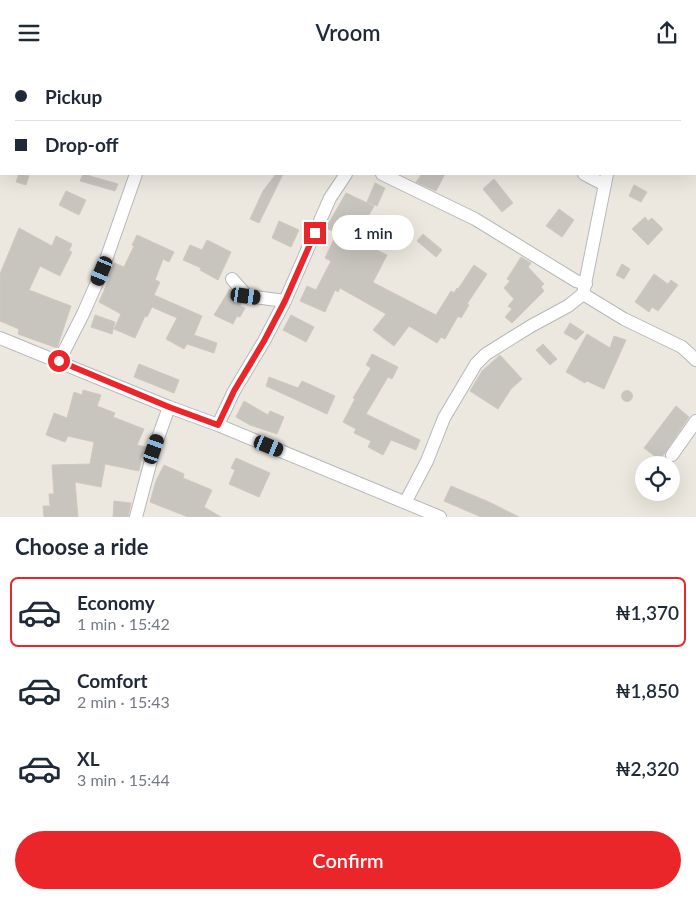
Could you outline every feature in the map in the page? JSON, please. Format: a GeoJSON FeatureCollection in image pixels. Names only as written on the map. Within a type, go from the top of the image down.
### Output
{"type":"FeatureCollection","features":[{"type":"Feature","properties":{"kind":"street"},"geometry":{"type":"LineString","coordinates":[[59,361],[102,271],[136,175]]}},
{"type":"Feature","properties":{"kind":"street"},"geometry":{"type":"LineString","coordinates":[[218,425],[234,391],[285,301],[330,198],[345,175]]}},
{"type":"Feature","properties":{"kind":"street"},"geometry":{"type":"LineString","coordinates":[[384,175],[475,219],[576,281],[624,319],[682,347],[696,360]]}},
{"type":"Feature","properties":{"kind":"street"},"geometry":{"type":"LineString","coordinates":[[406,501],[427,461],[444,418],[476,364],[486,354],[530,326],[568,306],[584,289],[606,179],[588,175]]}},
{"type":"Feature","properties":{"kind":"street"},"geometry":{"type":"LineString","coordinates":[[232,279],[246,296],[285,301]]}},
{"type":"Feature","properties":{"kind":"street"},"geometry":{"type":"LineString","coordinates":[[0,338],[406,501],[440,517]]}},
{"type":"Feature","properties":{"kind":"street"},"geometry":{"type":"LineString","coordinates":[[136,517],[154,449],[169,407]]}},
{"type":"Feature","properties":{"kind":"street"},"geometry":{"type":"LineString","coordinates":[[672,455],[696,421]]}},
{"type":"Feature","properties":{"kind":"building"},"geometry":{"type":"Polygon","coordinates":[[[19,175],[29,176],[26,185],[16,182],[19,175]]]}},
{"type":"Feature","properties":{"kind":"building"},"geometry":{"type":"Polygon","coordinates":[[[83,175],[86,175],[118,184],[115,191],[80,181],[83,175]]]}},
{"type":"Feature","properties":{"kind":"building"},"geometry":{"type":"Polygon","coordinates":[[[275,175],[283,175],[259,223],[250,219],[263,191],[275,175]]]}},
{"type":"Feature","properties":{"kind":"building"},"geometry":{"type":"Polygon","coordinates":[[[421,175],[444,175],[436,191],[416,182],[421,175]]]}},
{"type":"Feature","properties":{"kind":"building"},"geometry":{"type":"Polygon","coordinates":[[[494,179],[513,203],[502,212],[483,189],[494,179]]]}},
{"type":"Feature","properties":{"kind":"building"},"geometry":{"type":"Polygon","coordinates":[[[375,183],[385,188],[377,206],[367,202],[375,183]]]}},
{"type":"Feature","properties":{"kind":"building"},"geometry":{"type":"Polygon","coordinates":[[[634,185],[647,192],[641,202],[629,196],[634,185]]]}},
{"type":"Feature","properties":{"kind":"building"},"geometry":{"type":"Polygon","coordinates":[[[66,191],[86,200],[79,215],[59,205],[66,191]]]}},
{"type":"Feature","properties":{"kind":"building"},"geometry":{"type":"Polygon","coordinates":[[[346,193],[374,206],[355,239],[387,255],[374,283],[436,315],[451,291],[454,293],[458,289],[474,265],[487,274],[467,304],[469,305],[461,318],[458,316],[445,339],[441,337],[437,343],[409,326],[394,346],[373,330],[386,314],[340,288],[338,292],[335,290],[325,312],[300,301],[307,286],[316,290],[331,261],[325,258],[337,233],[326,228],[346,193]]]}},
{"type":"Feature","properties":{"kind":"building"},"geometry":{"type":"Polygon","coordinates":[[[559,209],[574,220],[562,237],[546,226],[559,209]]]}},
{"type":"Feature","properties":{"kind":"building"},"geometry":{"type":"Polygon","coordinates":[[[645,217],[648,221],[652,218],[663,229],[648,245],[632,229],[645,217]]]}},
{"type":"Feature","properties":{"kind":"building"},"geometry":{"type":"Polygon","coordinates":[[[279,221],[299,230],[291,247],[272,238],[279,221]]]}},
{"type":"Feature","properties":{"kind":"building"},"geometry":{"type":"Polygon","coordinates":[[[19,228],[52,246],[56,236],[72,244],[69,251],[72,252],[60,276],[40,266],[29,290],[71,306],[57,348],[18,334],[19,329],[0,321],[0,274],[19,228]]]}},
{"type":"Feature","properties":{"kind":"building"},"geometry":{"type":"Polygon","coordinates":[[[423,234],[442,250],[436,257],[417,241],[423,234]]]}},
{"type":"Feature","properties":{"kind":"building"},"geometry":{"type":"Polygon","coordinates":[[[137,235],[174,252],[169,262],[163,259],[155,280],[160,282],[154,295],[202,316],[194,335],[217,343],[214,353],[187,344],[184,349],[166,339],[177,318],[152,307],[147,317],[145,316],[135,338],[114,329],[121,314],[99,302],[114,263],[124,267],[137,235]]]}},
{"type":"Feature","properties":{"kind":"building"},"geometry":{"type":"Polygon","coordinates":[[[207,240],[231,252],[218,280],[200,270],[201,268],[183,260],[190,245],[202,250],[207,240]]]}},
{"type":"Feature","properties":{"kind":"building"},"geometry":{"type":"Polygon","coordinates":[[[521,257],[531,263],[528,267],[544,284],[541,287],[544,291],[512,323],[505,317],[512,309],[508,306],[514,299],[504,288],[510,281],[507,279],[521,257]]]}},
{"type":"Feature","properties":{"kind":"building"},"geometry":{"type":"Polygon","coordinates":[[[622,264],[630,269],[624,279],[616,275],[622,264]]]}},
{"type":"Feature","properties":{"kind":"building"},"geometry":{"type":"Polygon","coordinates":[[[654,274],[668,284],[671,280],[678,285],[658,311],[652,307],[649,312],[635,302],[654,274]]]}},
{"type":"Feature","properties":{"kind":"building"},"geometry":{"type":"Polygon","coordinates":[[[230,289],[242,302],[240,306],[245,308],[240,317],[237,316],[233,324],[214,315],[230,289]]]}},
{"type":"Feature","properties":{"kind":"building"},"geometry":{"type":"Polygon","coordinates":[[[95,315],[115,322],[112,334],[91,327],[95,315]]]}},
{"type":"Feature","properties":{"kind":"building"},"geometry":{"type":"Polygon","coordinates":[[[291,315],[314,327],[306,342],[283,330],[291,315]]]}},
{"type":"Feature","properties":{"kind":"building"},"geometry":{"type":"Polygon","coordinates":[[[570,323],[584,332],[576,340],[564,333],[570,323]]]}},
{"type":"Feature","properties":{"kind":"building"},"geometry":{"type":"Polygon","coordinates":[[[587,334],[610,348],[614,336],[626,340],[604,389],[587,381],[585,383],[566,372],[587,334]]]}},
{"type":"Feature","properties":{"kind":"building"},"geometry":{"type":"Polygon","coordinates":[[[543,344],[557,359],[550,365],[536,350],[543,344]]]}},
{"type":"Feature","properties":{"kind":"building"},"geometry":{"type":"Polygon","coordinates":[[[372,354],[398,367],[392,379],[388,377],[366,414],[420,440],[416,450],[391,440],[383,455],[368,447],[371,441],[354,433],[356,429],[343,422],[355,399],[353,398],[371,368],[366,365],[372,354]]]}},
{"type":"Feature","properties":{"kind":"building"},"geometry":{"type":"Polygon","coordinates":[[[500,355],[522,379],[511,389],[498,409],[470,391],[482,371],[500,355]]]}},
{"type":"Feature","properties":{"kind":"building"},"geometry":{"type":"Polygon","coordinates":[[[139,364],[179,380],[174,393],[134,377],[139,364]]]}},
{"type":"Feature","properties":{"kind":"building"},"geometry":{"type":"Polygon","coordinates":[[[269,377],[298,388],[302,381],[335,396],[327,414],[266,386],[269,377]]]}},
{"type":"Feature","properties":{"kind":"building"},"geometry":{"type":"Polygon","coordinates":[[[83,390],[101,395],[97,406],[115,413],[113,417],[144,429],[137,445],[146,447],[144,456],[142,456],[139,471],[105,464],[101,487],[75,482],[78,517],[44,517],[43,506],[50,506],[49,494],[54,494],[52,465],[90,464],[94,442],[68,436],[65,442],[46,435],[54,413],[67,418],[74,392],[82,395],[83,390]]]}},
{"type":"Feature","properties":{"kind":"building"},"geometry":{"type":"Polygon","coordinates":[[[625,391],[629,391],[632,396],[631,400],[625,401],[622,398],[622,394],[625,391]]]}},
{"type":"Feature","properties":{"kind":"building"},"geometry":{"type":"Polygon","coordinates":[[[244,401],[268,415],[270,411],[284,417],[277,434],[250,425],[236,417],[244,401]]]}},
{"type":"Feature","properties":{"kind":"building"},"geometry":{"type":"Polygon","coordinates":[[[676,406],[689,417],[663,456],[655,456],[644,448],[676,406]]]}},
{"type":"Feature","properties":{"kind":"building"},"geometry":{"type":"Polygon","coordinates":[[[236,458],[270,473],[259,497],[229,484],[235,470],[231,468],[236,458]]]}},
{"type":"Feature","properties":{"kind":"building"},"geometry":{"type":"Polygon","coordinates":[[[164,465],[184,474],[183,478],[212,490],[204,507],[221,517],[188,517],[150,502],[156,481],[164,465]]]}},
{"type":"Feature","properties":{"kind":"building"},"geometry":{"type":"Polygon","coordinates":[[[451,486],[519,517],[481,517],[444,501],[451,486]]]}},
{"type":"Feature","properties":{"kind":"building"},"geometry":{"type":"Polygon","coordinates":[[[114,501],[131,503],[128,517],[113,517],[114,501]]]}},
{"type":"Feature","properties":{"kind":"route"},"geometry":{"type":"LineString","coordinates":[[59,361],[169,407],[218,425],[234,391],[285,301],[315,233]]}}]}
